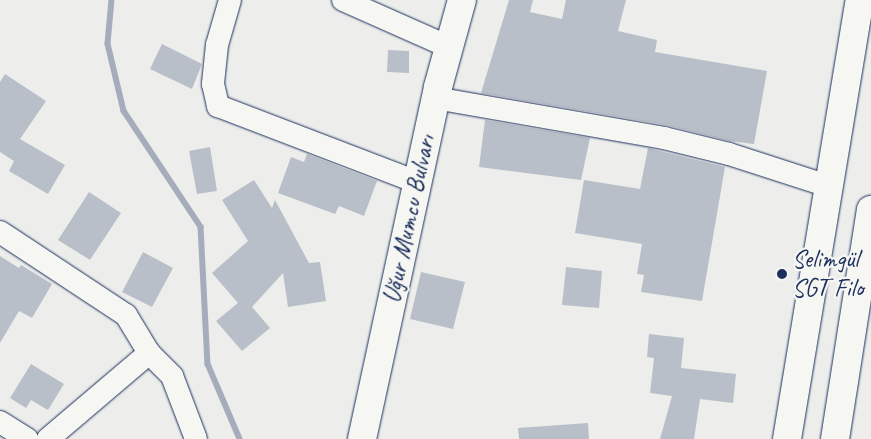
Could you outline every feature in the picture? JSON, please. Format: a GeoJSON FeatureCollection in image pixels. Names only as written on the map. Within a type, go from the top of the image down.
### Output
{"type":"FeatureCollection","features":[{"type":"Feature","properties":{"kind":"main road","name":"Uğur Mumcu Bulvarı"},"geometry":{"type":"LineString","coordinates":[[362,439],[436,98],[462,0]]}},
{"type":"Feature","properties":{"kind":"main road"},"geometry":{"type":"LineString","coordinates":[[786,439],[860,0]]}},
{"type":"Feature","properties":{"kind":"main road"},"geometry":{"type":"LineString","coordinates":[[835,439],[871,210]]}},
{"type":"Feature","properties":{"kind":"street"},"geometry":{"type":"LineString","coordinates":[[230,0],[216,55],[212,84],[218,106],[417,182]]}},
{"type":"Feature","properties":{"kind":"street"},"geometry":{"type":"LineString","coordinates":[[342,0],[449,47]]}},
{"type":"Feature","properties":{"kind":"street"},"geometry":{"type":"LineString","coordinates":[[436,98],[664,138],[729,154],[828,186]]}},
{"type":"Feature","properties":{"kind":"street"},"geometry":{"type":"LineString","coordinates":[[0,232],[126,316],[149,352],[172,376],[196,439]]}},
{"type":"Feature","properties":{"kind":"street"},"geometry":{"type":"LineString","coordinates":[[48,439],[149,352]]}},
{"type":"Feature","properties":{"kind":"street"},"geometry":{"type":"LineString","coordinates":[[0,422],[27,439]]}},
{"type":"Feature","properties":{"kind":"building"},"geometry":{"type":"Polygon","coordinates":[[[509,0],[533,0],[530,12],[562,19],[566,0],[626,0],[618,31],[657,40],[655,52],[767,71],[754,144],[730,141],[666,125],[481,93],[509,0]]]}},
{"type":"Feature","properties":{"kind":"building"},"geometry":{"type":"Polygon","coordinates":[[[162,44],[202,64],[192,89],[150,69],[162,44]]]}},
{"type":"Feature","properties":{"kind":"building"},"geometry":{"type":"Polygon","coordinates":[[[388,50],[409,51],[409,73],[387,72],[388,50]]]}},
{"type":"Feature","properties":{"kind":"building"},"geometry":{"type":"Polygon","coordinates":[[[5,74],[46,101],[20,139],[65,165],[48,194],[9,171],[14,161],[0,152],[0,82],[5,74]]]}},
{"type":"Feature","properties":{"kind":"building"},"geometry":{"type":"Polygon","coordinates":[[[485,120],[590,138],[581,180],[479,167],[485,120]]]}},
{"type":"Feature","properties":{"kind":"building"},"geometry":{"type":"Polygon","coordinates":[[[210,147],[217,191],[197,194],[189,151],[210,147]]]}},
{"type":"Feature","properties":{"kind":"building"},"geometry":{"type":"Polygon","coordinates":[[[648,148],[725,167],[702,301],[641,292],[644,275],[637,274],[642,244],[575,233],[584,180],[640,189],[648,148]]]}},
{"type":"Feature","properties":{"kind":"building"},"geometry":{"type":"Polygon","coordinates":[[[307,154],[377,181],[364,216],[339,206],[335,214],[278,193],[291,157],[304,162],[307,154]]]}},
{"type":"Feature","properties":{"kind":"building"},"geometry":{"type":"Polygon","coordinates":[[[254,180],[272,208],[275,200],[309,263],[320,262],[326,301],[288,307],[283,273],[252,307],[270,328],[242,351],[216,321],[238,303],[212,273],[248,241],[222,200],[254,180]]]}},
{"type":"Feature","properties":{"kind":"building"},"geometry":{"type":"Polygon","coordinates":[[[89,192],[121,213],[90,260],[58,240],[89,192]]]}},
{"type":"Feature","properties":{"kind":"building"},"geometry":{"type":"Polygon","coordinates":[[[143,252],[173,268],[152,307],[122,292],[143,252]]]}},
{"type":"Feature","properties":{"kind":"building"},"geometry":{"type":"Polygon","coordinates":[[[0,256],[19,268],[21,265],[52,284],[32,318],[19,311],[0,343],[0,256]]]}},
{"type":"Feature","properties":{"kind":"building"},"geometry":{"type":"Polygon","coordinates":[[[566,267],[602,271],[599,308],[562,305],[566,267]]]}},
{"type":"Feature","properties":{"kind":"building"},"geometry":{"type":"Polygon","coordinates":[[[421,272],[465,282],[453,329],[410,319],[421,272]]]}},
{"type":"Feature","properties":{"kind":"building"},"geometry":{"type":"Polygon","coordinates":[[[649,334],[684,338],[681,368],[736,374],[733,403],[700,399],[694,439],[660,439],[672,396],[650,393],[654,358],[647,357],[649,334]]]}},
{"type":"Feature","properties":{"kind":"building"},"geometry":{"type":"Polygon","coordinates":[[[31,364],[64,384],[48,410],[31,400],[26,408],[10,398],[31,364]]]}},
{"type":"Feature","properties":{"kind":"building"},"geometry":{"type":"Polygon","coordinates":[[[588,423],[589,439],[519,439],[518,428],[588,423]]]}},
{"type":"Feature","properties":{"kind":"waterway"},"geometry":{"type":"LineString","coordinates":[[112,0],[108,44],[124,111],[201,227],[208,364],[240,439]]}},
{"type":"Feature","properties":{"kind":"place","name":"Selimgül SGT Filo"},"geometry":{"type":"Point","coordinates":[782,274]}}]}
